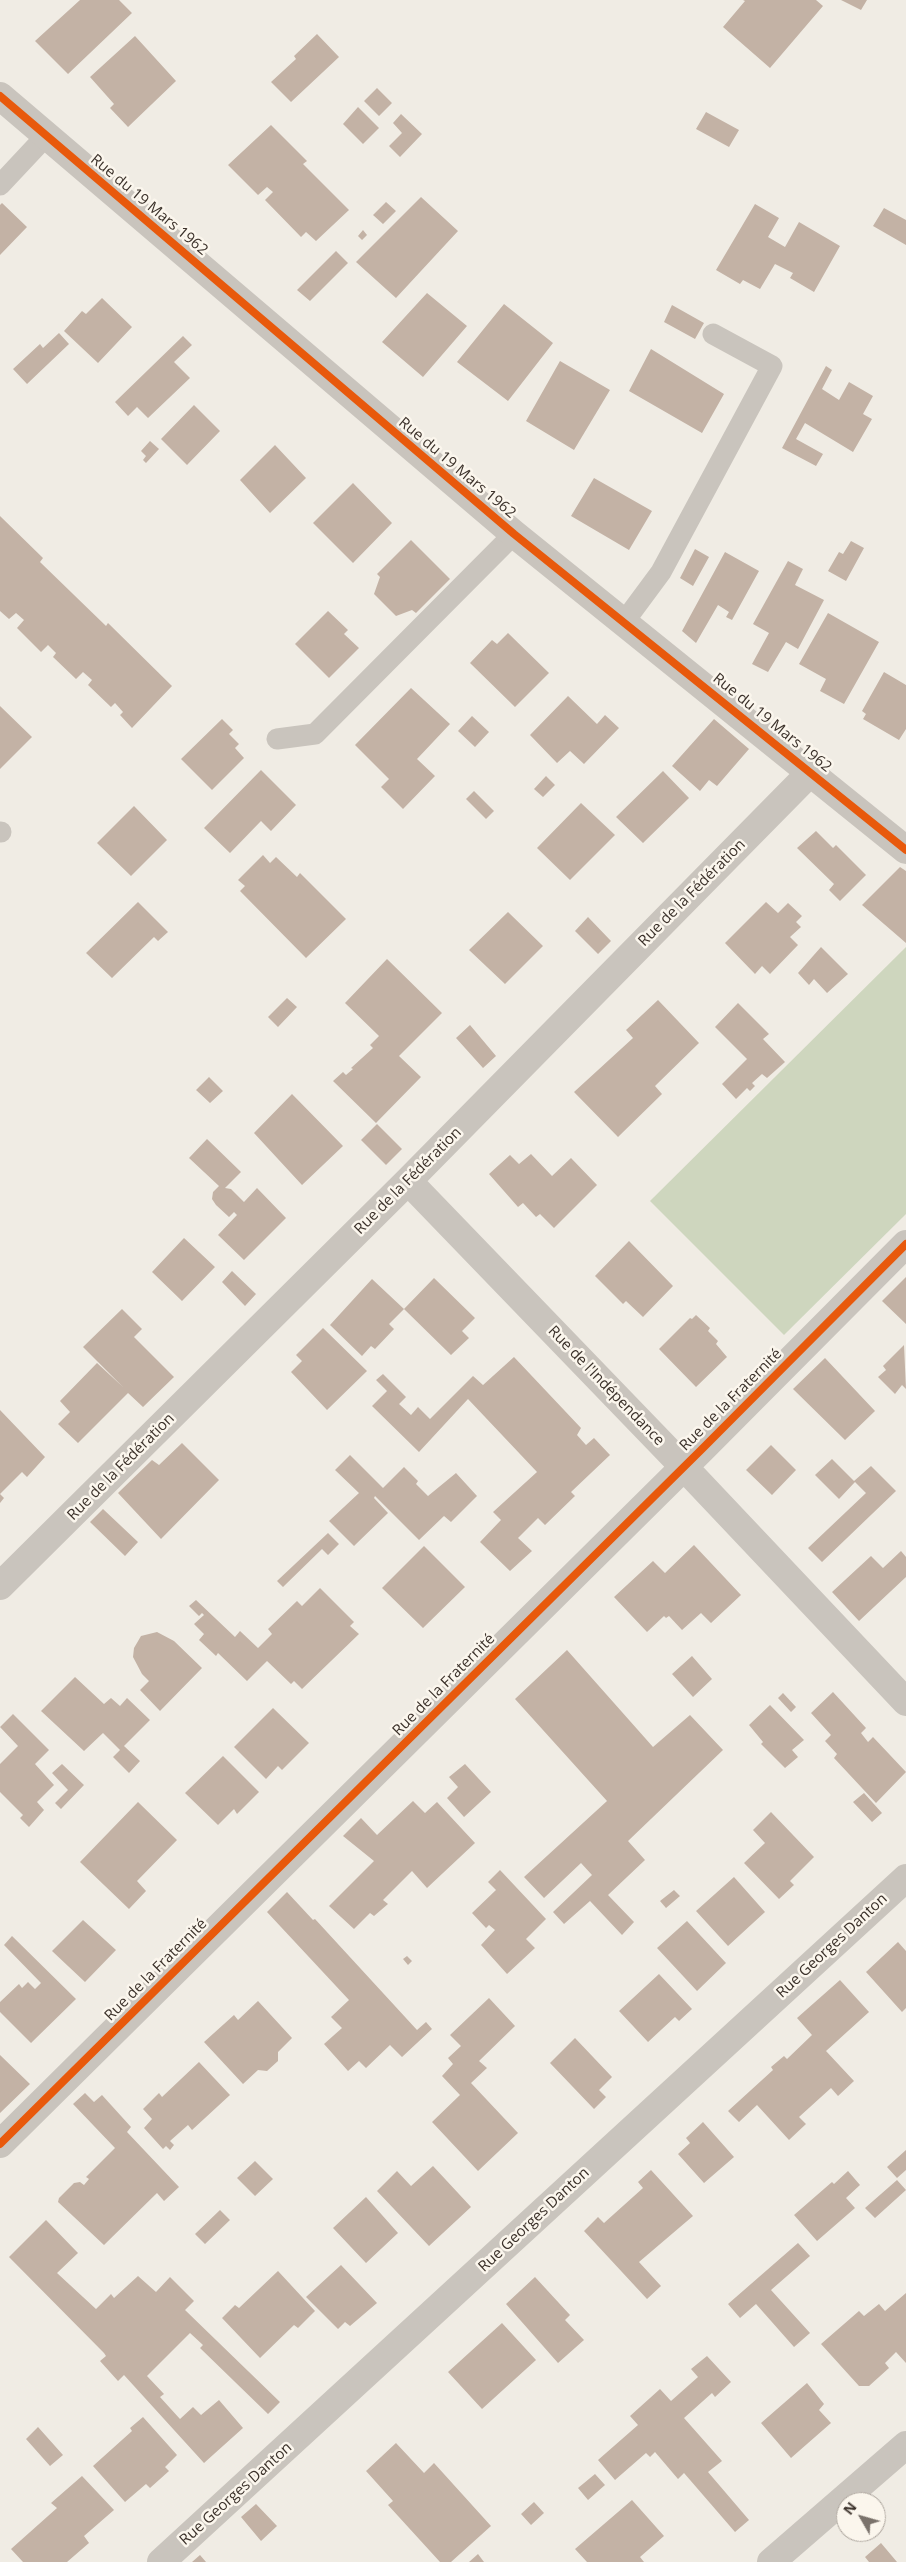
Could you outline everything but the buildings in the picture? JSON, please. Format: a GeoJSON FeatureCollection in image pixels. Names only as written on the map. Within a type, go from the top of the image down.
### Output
{"type":"FeatureCollection","features":[{"type":"Feature","properties":{"kind":"street","name":"Rue du 19 Mars 1962"},"geometry":{"type":"LineString","coordinates":[[0,96],[514,534],[906,850]]}},
{"type":"Feature","properties":{"kind":"street","name":"Rue de la Fédération"},"geometry":{"type":"LineString","coordinates":[[0,1586],[408,1181],[811,772]]}},
{"type":"Feature","properties":{"kind":"street","name":"Rue de l'Indépendance"},"geometry":{"type":"LineString","coordinates":[[408,1181],[684,1466],[906,1702]]}},
{"type":"Feature","properties":{"kind":"street","name":"Rue de la Fraternité"},"geometry":{"type":"LineString","coordinates":[[0,2144],[906,1244]]}},
{"type":"Feature","properties":{"kind":"street","name":"Rue Georges Danton"},"geometry":{"type":"LineString","coordinates":[[162,2562],[906,1878]]}},
{"type":"Feature","properties":{"kind":"street"},"geometry":{"type":"LineString","coordinates":[[771,2562],[906,2445]]}},
{"type":"Feature","properties":{"kind":"lane"},"geometry":{"type":"LineString","coordinates":[[0,185],[46,136]]}},
{"type":"Feature","properties":{"kind":"lane"},"geometry":{"type":"LineString","coordinates":[[624,622],[661,572],[772,366],[713,334]]}},
{"type":"Feature","properties":{"kind":"lane"},"geometry":{"type":"LineString","coordinates":[[277,739],[315,734],[514,534]]}},
{"type":"Feature","properties":{"kind":"green space"},"geometry":{"type":"Polygon","coordinates":[[[906,947],[906,1214],[784,1335],[650,1201],[906,947]]]}},
{"type":"Feature","properties":{"kind":"cycle path"},"geometry":{"type":"LineString","coordinates":[[0,96],[514,534],[906,850]]}},
{"type":"Feature","properties":{"kind":"cycle path"},"geometry":{"type":"LineString","coordinates":[[0,2144],[702,1449],[906,1244]]}}]}
